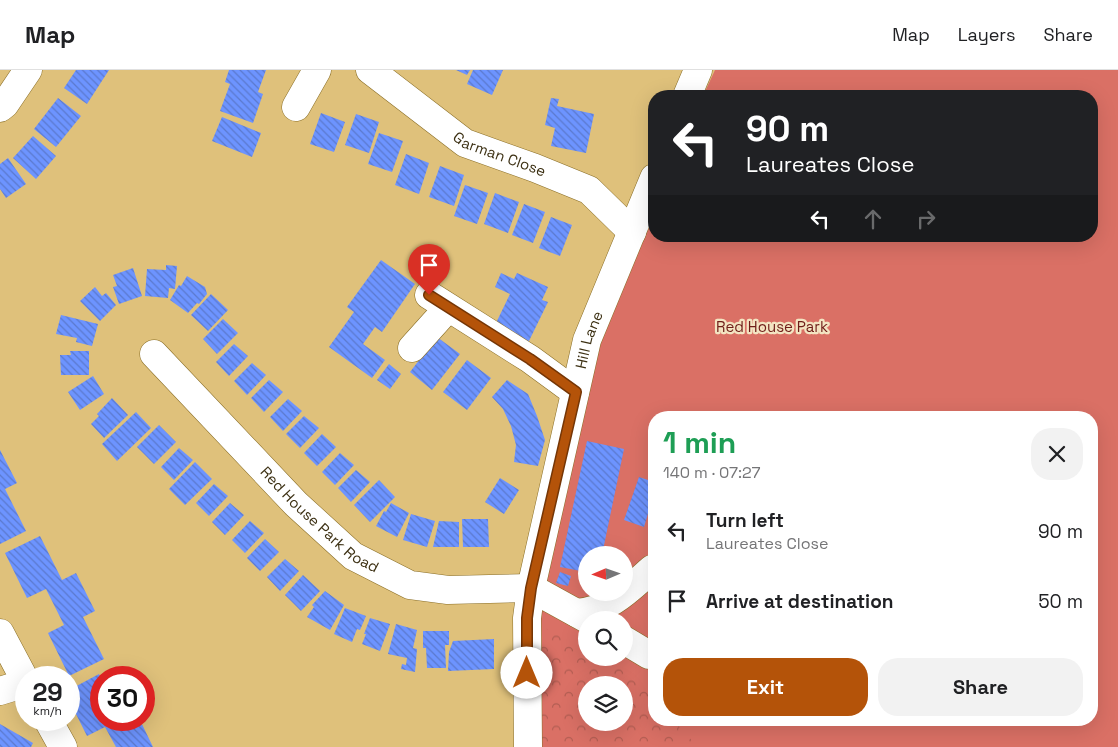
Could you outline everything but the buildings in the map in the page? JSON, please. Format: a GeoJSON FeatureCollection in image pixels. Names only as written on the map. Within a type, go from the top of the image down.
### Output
{"type":"FeatureCollection","features":[{"type":"Feature","properties":{"kind":"street"},"geometry":{"type":"LineString","coordinates":[[0,108],[5,104],[28,70]]}},
{"type":"Feature","properties":{"kind":"street"},"geometry":{"type":"LineString","coordinates":[[296,107],[317,70]]}},
{"type":"Feature","properties":{"kind":"street","name":"Garman Close"},"geometry":{"type":"LineString","coordinates":[[370,70],[465,143],[589,190],[632,232]]}},
{"type":"Feature","properties":{"kind":"street"},"geometry":{"type":"LineString","coordinates":[[690,90],[698,70]]}},
{"type":"Feature","properties":{"kind":"street","name":"Hill Lane"},"geometry":{"type":"LineString","coordinates":[[528,747],[527,618],[531,588],[587,340],[648,193]]}},
{"type":"Feature","properties":{"kind":"street"},"geometry":{"type":"LineString","coordinates":[[412,348],[438,301],[530,359],[576,392]]}},
{"type":"Feature","properties":{"kind":"street","name":"Red House Park Road"},"geometry":{"type":"LineString","coordinates":[[154,354],[296,504],[353,556],[410,585],[448,590],[531,588]]}},
{"type":"Feature","properties":{"kind":"street"},"geometry":{"type":"LineString","coordinates":[[592,611],[614,601],[648,572]]}},
{"type":"Feature","properties":{"kind":"street"},"geometry":{"type":"LineString","coordinates":[[531,588],[578,613]]}},
{"type":"Feature","properties":{"kind":"street"},"geometry":{"type":"LineString","coordinates":[[0,633],[18,666]]}},
{"type":"Feature","properties":{"kind":"street"},"geometry":{"type":"LineString","coordinates":[[633,645],[648,654]]}},
{"type":"Feature","properties":{"kind":"street"},"geometry":{"type":"LineString","coordinates":[[0,691],[15,686]]}},
{"type":"Feature","properties":{"kind":"street"},"geometry":{"type":"LineString","coordinates":[[54,731],[63,747]]}},
{"type":"Feature","properties":{"kind":"green space","name":"Red House Park"},"geometry":{"type":"Polygon","coordinates":[[[715,70],[1118,70],[1118,747],[537,747],[537,604],[594,344],[648,224],[648,242],[1098,242],[1098,90],[706,90],[715,70]]]}},
{"type":"Feature","properties":{"kind":"green space"},"geometry":{"type":"Polygon","coordinates":[[[537,625],[578,641],[578,666],[623,666],[633,676],[578,676],[578,731],[633,731],[633,676],[648,693],[648,726],[679,726],[698,747],[537,747],[537,625]]]}},
{"type":"Feature","properties":{"kind":"route"},"geometry":{"type":"LineString","coordinates":[[429,295],[530,359],[576,392],[531,588],[527,618],[527,673]]}}]}
